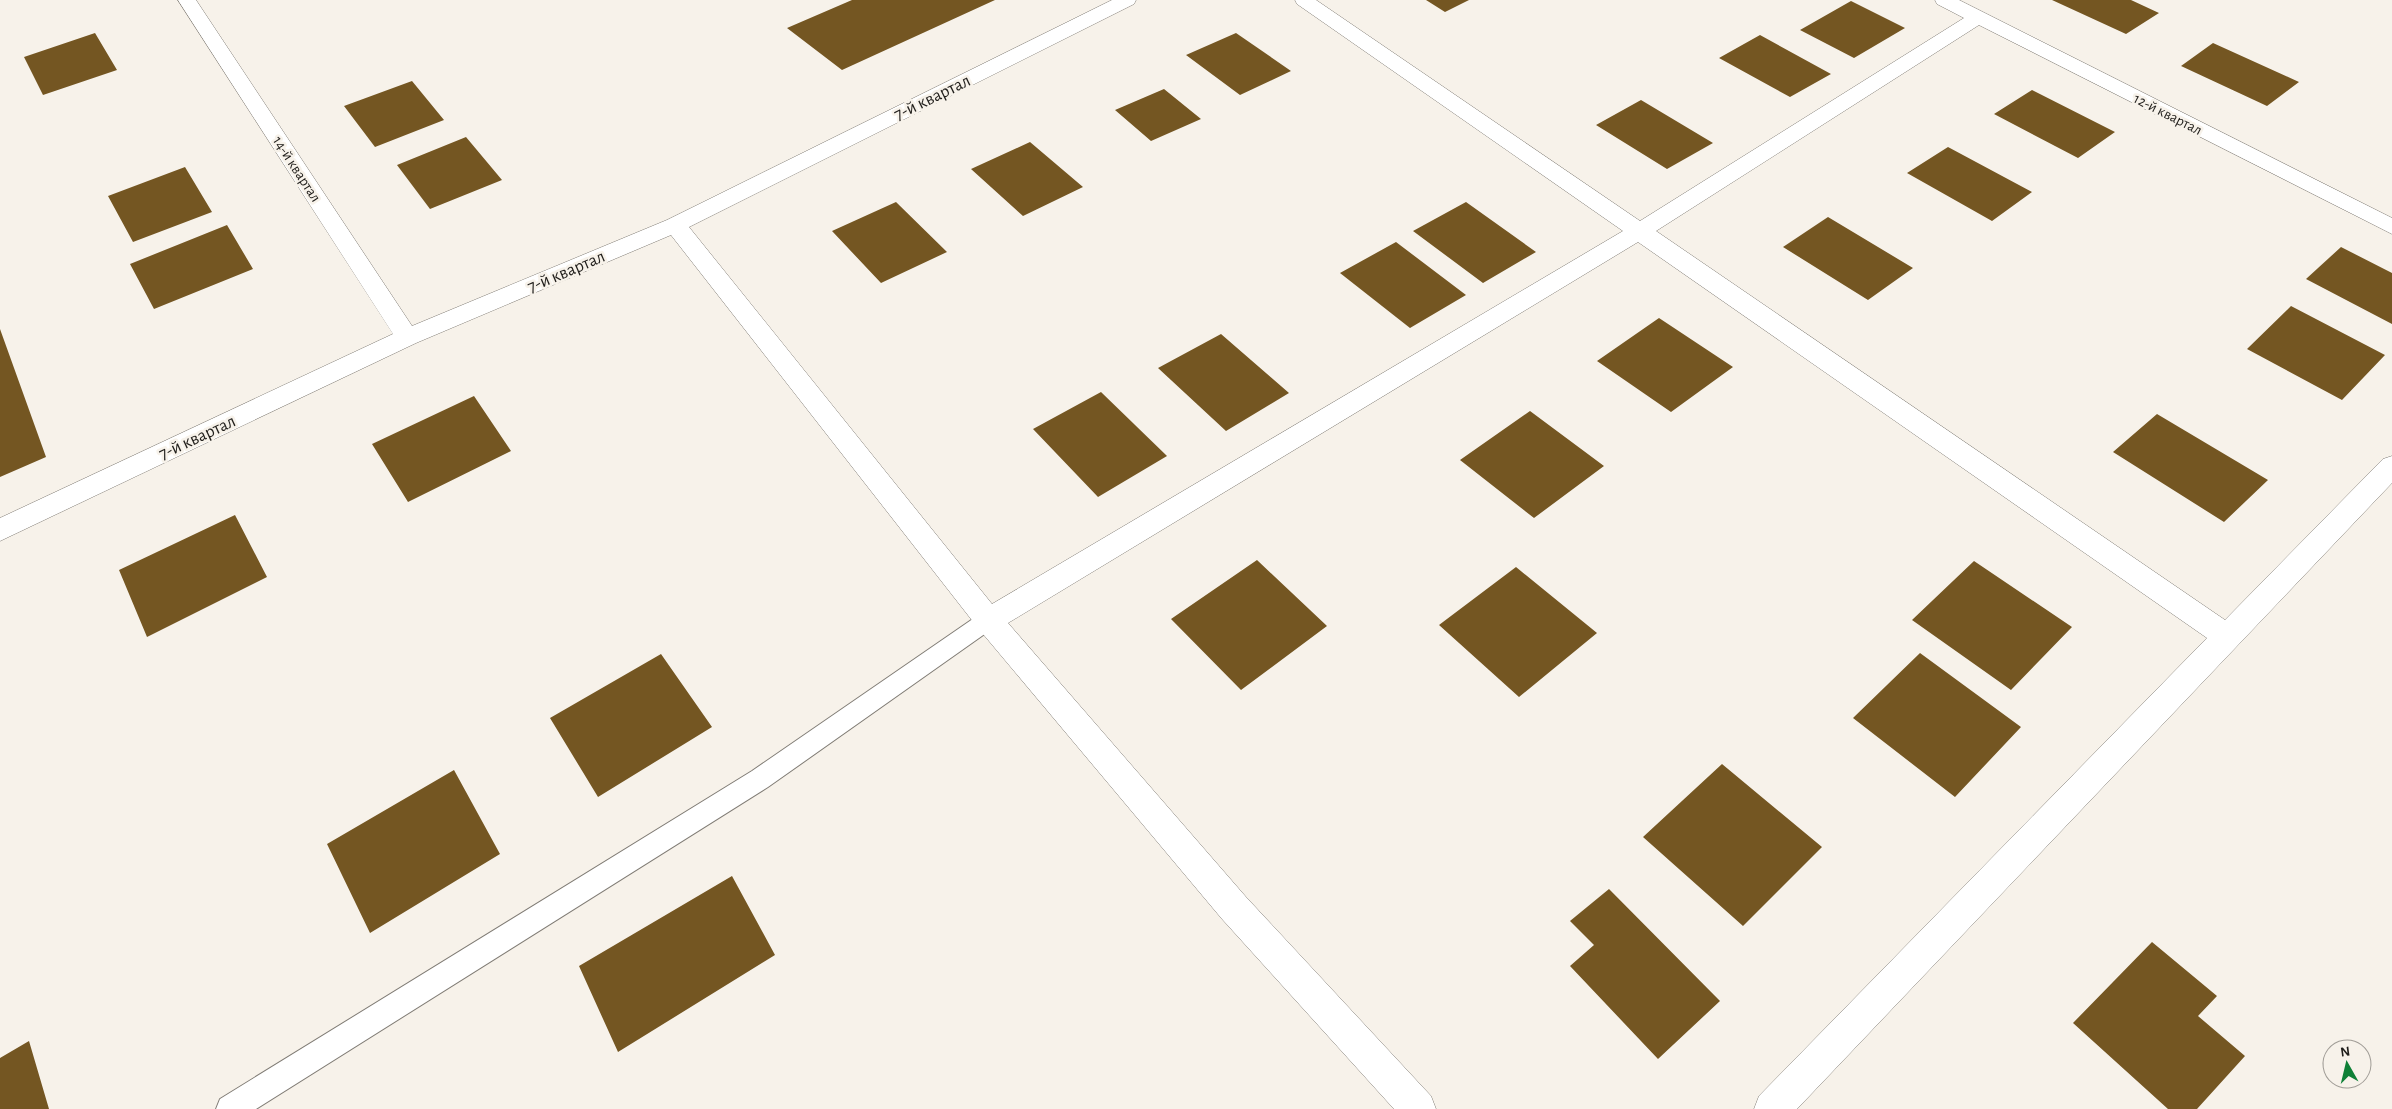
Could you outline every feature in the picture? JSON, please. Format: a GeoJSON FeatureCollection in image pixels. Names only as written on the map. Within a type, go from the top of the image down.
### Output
{"type":"FeatureCollection","features":[{"type":"Feature","properties":{"kind":"street","name":"14-й квартал"},"geometry":{"type":"LineString","coordinates":[[187,0],[407,337]]}},
{"type":"Feature","properties":{"kind":"street","name":"7-й квартал"},"geometry":{"type":"LineString","coordinates":[[0,530],[407,337],[675,225],[1127,0]]}},
{"type":"Feature","properties":{"kind":"street"},"geometry":{"type":"LineString","coordinates":[[1304,0],[2226,636]]}},
{"type":"Feature","properties":{"kind":"street","name":"12-й квартал"},"geometry":{"type":"LineString","coordinates":[[1944,0],[2392,227]]}},
{"type":"Feature","properties":{"kind":"street"},"geometry":{"type":"LineString","coordinates":[[988,620],[1640,231],[1978,18]]}},
{"type":"Feature","properties":{"kind":"street"},"geometry":{"type":"LineString","coordinates":[[675,225],[988,620],[1234,908],[1418,1109]]}},
{"type":"Feature","properties":{"kind":"street"},"geometry":{"type":"LineString","coordinates":[[1772,1109],[2392,466]]}},
{"type":"Feature","properties":{"kind":"lane"},"geometry":{"type":"LineString","coordinates":[[230,1109],[760,779],[988,620]]}},
{"type":"Feature","properties":{"kind":"building"},"geometry":{"type":"Polygon","coordinates":[[[852,0],[995,0],[842,70],[787,28],[852,0]]]}},
{"type":"Feature","properties":{"kind":"building"},"geometry":{"type":"Polygon","coordinates":[[[1426,0],[1469,0],[1445,12],[1426,0]]]}},
{"type":"Feature","properties":{"kind":"building"},"geometry":{"type":"Polygon","coordinates":[[[2052,0],[2131,0],[2159,13],[2126,34],[2052,0]]]}},
{"type":"Feature","properties":{"kind":"building"},"geometry":{"type":"Polygon","coordinates":[[[1851,1],[1905,28],[1854,58],[1800,30],[1851,1]]]}},
{"type":"Feature","properties":{"kind":"building"},"geometry":{"type":"Polygon","coordinates":[[[95,33],[117,70],[43,95],[24,57],[95,33]]]}},
{"type":"Feature","properties":{"kind":"building"},"geometry":{"type":"Polygon","coordinates":[[[1236,33],[1291,71],[1240,95],[1186,55],[1236,33]]]}},
{"type":"Feature","properties":{"kind":"building"},"geometry":{"type":"Polygon","coordinates":[[[1760,35],[1831,74],[1790,97],[1719,58],[1760,35]]]}},
{"type":"Feature","properties":{"kind":"building"},"geometry":{"type":"Polygon","coordinates":[[[2213,43],[2299,82],[2267,106],[2181,66],[2213,43]]]}},
{"type":"Feature","properties":{"kind":"building"},"geometry":{"type":"Polygon","coordinates":[[[412,81],[444,120],[375,147],[344,106],[412,81]]]}},
{"type":"Feature","properties":{"kind":"building"},"geometry":{"type":"Polygon","coordinates":[[[1164,89],[1201,119],[1151,141],[1115,110],[1164,89]]]}},
{"type":"Feature","properties":{"kind":"building"},"geometry":{"type":"Polygon","coordinates":[[[2032,90],[2115,132],[2078,158],[1994,114],[2032,90]]]}},
{"type":"Feature","properties":{"kind":"building"},"geometry":{"type":"Polygon","coordinates":[[[1641,100],[1713,143],[1667,169],[1596,125],[1641,100]]]}},
{"type":"Feature","properties":{"kind":"building"},"geometry":{"type":"Polygon","coordinates":[[[466,137],[502,180],[430,209],[397,165],[466,137]]]}},
{"type":"Feature","properties":{"kind":"building"},"geometry":{"type":"Polygon","coordinates":[[[1030,142],[1083,187],[1023,216],[971,169],[1030,142]]]}},
{"type":"Feature","properties":{"kind":"building"},"geometry":{"type":"Polygon","coordinates":[[[1948,147],[2032,192],[1992,221],[1907,173],[1948,147]]]}},
{"type":"Feature","properties":{"kind":"building"},"geometry":{"type":"Polygon","coordinates":[[[185,167],[212,212],[133,242],[108,196],[185,167]]]}},
{"type":"Feature","properties":{"kind":"building"},"geometry":{"type":"Polygon","coordinates":[[[896,202],[947,252],[881,283],[832,231],[896,202]]]}},
{"type":"Feature","properties":{"kind":"building"},"geometry":{"type":"Polygon","coordinates":[[[1466,202],[1536,252],[1483,283],[1413,231],[1466,202]]]}},
{"type":"Feature","properties":{"kind":"building"},"geometry":{"type":"Polygon","coordinates":[[[1828,217],[1913,268],[1868,300],[1783,247],[1828,217]]]}},
{"type":"Feature","properties":{"kind":"building"},"geometry":{"type":"Polygon","coordinates":[[[227,225],[253,269],[154,309],[130,264],[227,225]]]}},
{"type":"Feature","properties":{"kind":"building"},"geometry":{"type":"Polygon","coordinates":[[[1396,242],[1466,295],[1410,328],[1340,273],[1396,242]]]}},
{"type":"Feature","properties":{"kind":"building"},"geometry":{"type":"Polygon","coordinates":[[[2341,247],[2392,273],[2392,324],[2306,279],[2341,247]]]}},
{"type":"Feature","properties":{"kind":"building"},"geometry":{"type":"Polygon","coordinates":[[[2291,306],[2385,355],[2342,400],[2247,349],[2291,306]]]}},
{"type":"Feature","properties":{"kind":"building"},"geometry":{"type":"Polygon","coordinates":[[[1659,318],[1733,367],[1671,412],[1597,361],[1659,318]]]}},
{"type":"Feature","properties":{"kind":"building"},"geometry":{"type":"Polygon","coordinates":[[[0,329],[46,457],[0,477],[0,329]]]}},
{"type":"Feature","properties":{"kind":"building"},"geometry":{"type":"Polygon","coordinates":[[[1221,334],[1289,393],[1226,431],[1158,368],[1221,334]]]}},
{"type":"Feature","properties":{"kind":"building"},"geometry":{"type":"Polygon","coordinates":[[[1101,392],[1167,456],[1098,497],[1033,429],[1101,392]]]}},
{"type":"Feature","properties":{"kind":"building"},"geometry":{"type":"Polygon","coordinates":[[[474,396],[511,451],[408,502],[372,444],[474,396]]]}},
{"type":"Feature","properties":{"kind":"building"},"geometry":{"type":"Polygon","coordinates":[[[1530,411],[1604,466],[1534,518],[1460,460],[1530,411]]]}},
{"type":"Feature","properties":{"kind":"building"},"geometry":{"type":"Polygon","coordinates":[[[2157,414],[2268,480],[2224,522],[2113,452],[2157,414]]]}},
{"type":"Feature","properties":{"kind":"building"},"geometry":{"type":"Polygon","coordinates":[[[235,515],[267,577],[147,637],[119,570],[235,515]]]}},
{"type":"Feature","properties":{"kind":"building"},"geometry":{"type":"Polygon","coordinates":[[[1257,560],[1327,626],[1241,690],[1171,619],[1257,560]]]}},
{"type":"Feature","properties":{"kind":"building"},"geometry":{"type":"Polygon","coordinates":[[[1974,561],[2072,627],[2011,690],[1912,620],[1974,561]]]}},
{"type":"Feature","properties":{"kind":"building"},"geometry":{"type":"Polygon","coordinates":[[[1516,567],[1597,633],[1519,697],[1439,625],[1516,567]]]}},
{"type":"Feature","properties":{"kind":"building"},"geometry":{"type":"Polygon","coordinates":[[[1920,653],[2021,727],[1955,797],[1853,718],[1920,653]]]}},
{"type":"Feature","properties":{"kind":"building"},"geometry":{"type":"Polygon","coordinates":[[[661,654],[712,727],[598,797],[550,718],[661,654]]]}},
{"type":"Feature","properties":{"kind":"building"},"geometry":{"type":"Polygon","coordinates":[[[1722,764],[1822,847],[1743,926],[1643,837],[1722,764]]]}},
{"type":"Feature","properties":{"kind":"building"},"geometry":{"type":"Polygon","coordinates":[[[454,770],[500,854],[370,933],[327,844],[454,770]]]}},
{"type":"Feature","properties":{"kind":"building"},"geometry":{"type":"Polygon","coordinates":[[[732,876],[775,955],[618,1052],[579,966],[732,876]]]}},
{"type":"Feature","properties":{"kind":"building"},"geometry":{"type":"Polygon","coordinates":[[[1609,889],[1720,1001],[1658,1059],[1570,966],[1594,945],[1570,921],[1609,889]]]}},
{"type":"Feature","properties":{"kind":"building"},"geometry":{"type":"Polygon","coordinates":[[[2152,942],[2217,996],[2198,1016],[2245,1056],[2197,1109],[2168,1109],[2073,1023],[2152,942]]]}},
{"type":"Feature","properties":{"kind":"building"},"geometry":{"type":"Polygon","coordinates":[[[29,1041],[49,1109],[0,1109],[0,1058],[29,1041]]]}}]}
